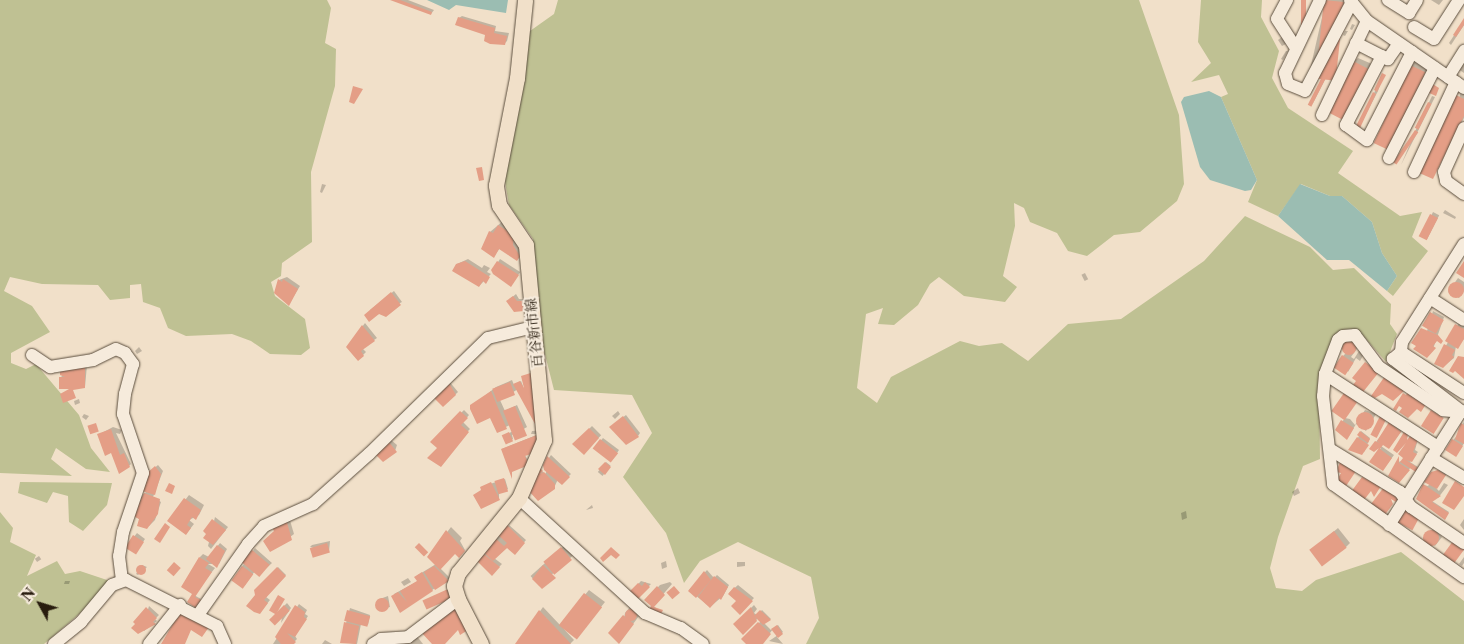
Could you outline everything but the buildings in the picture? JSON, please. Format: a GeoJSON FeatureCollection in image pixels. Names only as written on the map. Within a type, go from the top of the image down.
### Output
{"type":"FeatureCollection","features":[{"type":"Feature","properties":{"kind":"main road","name":"百谷新市線"},"geometry":{"type":"LineString","coordinates":[[481,644],[458,599],[454,586],[458,573],[518,498],[544,440],[526,245],[499,205],[496,185],[517,78],[525,0]]}},
{"type":"Feature","properties":{"kind":"street"},"geometry":{"type":"LineString","coordinates":[[1287,0],[1277,19],[1296,48]]}},
{"type":"Feature","properties":{"kind":"street"},"geometry":{"type":"LineString","coordinates":[[1320,0],[1285,73],[1288,84],[1304,91],[1351,1],[1367,21],[1456,82]]}},
{"type":"Feature","properties":{"kind":"street"},"geometry":{"type":"LineString","coordinates":[[1388,0],[1409,13],[1417,0]]}},
{"type":"Feature","properties":{"kind":"street"},"geometry":{"type":"LineString","coordinates":[[1414,27],[1434,39],[1459,0]]}},
{"type":"Feature","properties":{"kind":"street"},"geometry":{"type":"LineString","coordinates":[[1322,115],[1367,21]]}},
{"type":"Feature","properties":{"kind":"street"},"geometry":{"type":"LineString","coordinates":[[1356,43],[1388,59],[1399,43]]}},
{"type":"Feature","properties":{"kind":"street"},"geometry":{"type":"LineString","coordinates":[[1414,172],[1456,82],[1464,51]]}},
{"type":"Feature","properties":{"kind":"street"},"geometry":{"type":"LineString","coordinates":[[1382,56],[1346,125],[1367,140],[1412,52]]}},
{"type":"Feature","properties":{"kind":"street"},"geometry":{"type":"LineString","coordinates":[[1389,158],[1435,68]]}},
{"type":"Feature","properties":{"kind":"street"},"geometry":{"type":"LineString","coordinates":[[1464,128],[1444,172],[1446,181],[1464,194]]}},
{"type":"Feature","properties":{"kind":"street"},"geometry":{"type":"LineString","coordinates":[[1463,247],[1402,342],[1401,352],[1392,359],[1463,412]]}},
{"type":"Feature","properties":{"kind":"street"},"geometry":{"type":"LineString","coordinates":[[1430,298],[1464,320]]}},
{"type":"Feature","properties":{"kind":"street"},"geometry":{"type":"LineString","coordinates":[[198,614],[248,544],[264,526],[314,504],[369,454],[488,338],[533,327]]}},
{"type":"Feature","properties":{"kind":"street"},"geometry":{"type":"LineString","coordinates":[[1463,412],[1444,410],[1379,367],[1355,335],[1343,336],[1338,340],[1326,374],[1323,396],[1331,450],[1333,484],[1464,577]]}},
{"type":"Feature","properties":{"kind":"street"},"geometry":{"type":"LineString","coordinates":[[32,355],[50,367],[93,360],[116,349],[125,353],[133,364],[125,394],[123,414],[143,473],[123,532],[119,556],[122,582]]}},
{"type":"Feature","properties":{"kind":"street"},"geometry":{"type":"LineString","coordinates":[[1401,352],[1464,393]]}},
{"type":"Feature","properties":{"kind":"street"},"geometry":{"type":"LineString","coordinates":[[1326,374],[1438,447]]}},
{"type":"Feature","properties":{"kind":"street"},"geometry":{"type":"LineString","coordinates":[[1389,524],[1438,447],[1463,412]]}},
{"type":"Feature","properties":{"kind":"street"},"geometry":{"type":"LineString","coordinates":[[1331,450],[1400,492],[1411,507],[1464,543]]}},
{"type":"Feature","properties":{"kind":"street"},"geometry":{"type":"LineString","coordinates":[[1431,458],[1464,478]]}},
{"type":"Feature","properties":{"kind":"street"},"geometry":{"type":"LineString","coordinates":[[518,498],[645,613],[681,628],[703,644]]}},
{"type":"Feature","properties":{"kind":"street"},"geometry":{"type":"LineString","coordinates":[[54,644],[81,622],[112,585],[122,582],[198,614],[217,626],[225,644]]}},
{"type":"Feature","properties":{"kind":"street"},"geometry":{"type":"LineString","coordinates":[[373,644],[381,639],[408,637],[458,599]]}},
{"type":"Feature","properties":{"kind":"street"},"geometry":{"type":"LineString","coordinates":[[149,644],[180,605]]}},
{"type":"Feature","properties":{"kind":"green space"},"geometry":{"type":"Polygon","coordinates":[[[0,0],[327,0],[331,8],[325,43],[336,49],[335,86],[311,172],[312,242],[282,263],[281,276],[271,282],[275,296],[305,319],[310,348],[301,355],[270,354],[251,341],[232,334],[186,336],[168,328],[160,308],[143,302],[141,284],[130,285],[130,298],[110,300],[98,285],[42,284],[10,277],[4,291],[32,306],[50,332],[11,353],[11,363],[26,369],[36,364],[79,415],[91,448],[110,472],[86,469],[56,448],[51,459],[72,476],[0,473],[0,0]]]}},
{"type":"Feature","properties":{"kind":"green space"},"geometry":{"type":"Polygon","coordinates":[[[558,0],[1139,0],[1179,115],[1184,184],[1177,201],[1140,232],[1114,235],[1087,256],[1068,251],[1057,233],[1030,222],[1024,208],[1014,203],[1015,226],[1003,276],[1017,287],[1005,302],[964,296],[939,277],[930,284],[918,305],[894,325],[878,324],[883,308],[866,314],[857,388],[877,403],[891,377],[960,341],[979,346],[1002,343],[1028,361],[1068,324],[1121,319],[1204,261],[1245,216],[1310,247],[1333,270],[1354,268],[1391,304],[1390,324],[1397,334],[1386,362],[1365,338],[1343,336],[1319,389],[1320,459],[1303,466],[1278,537],[1270,568],[1276,588],[1302,591],[1316,580],[1401,552],[1464,601],[1464,644],[806,644],[819,618],[811,577],[738,542],[700,561],[684,583],[666,533],[623,477],[652,433],[632,395],[554,390],[536,319],[533,239],[509,205],[504,176],[530,31],[554,14],[558,0]]]}},
{"type":"Feature","properties":{"kind":"green space"},"geometry":{"type":"Polygon","coordinates":[[[1201,0],[1262,0],[1261,17],[1279,51],[1272,78],[1288,108],[1353,151],[1338,173],[1400,216],[1422,212],[1412,237],[1428,251],[1393,296],[1387,291],[1397,276],[1382,253],[1372,222],[1342,196],[1330,196],[1301,184],[1278,216],[1248,202],[1257,180],[1221,97],[1228,94],[1219,75],[1191,82],[1211,63],[1198,42],[1201,0]]]}},
{"type":"Feature","properties":{"kind":"green space"},"geometry":{"type":"Polygon","coordinates":[[[20,482],[112,483],[107,505],[83,531],[69,522],[68,496],[53,492],[47,503],[18,493],[20,482]]]}},
{"type":"Feature","properties":{"kind":"green space"},"geometry":{"type":"Polygon","coordinates":[[[0,512],[13,528],[10,542],[36,555],[27,576],[57,561],[65,574],[80,571],[110,581],[85,609],[44,644],[0,644],[0,512]]]}},
{"type":"Feature","properties":{"kind":"water"},"geometry":{"type":"Polygon","coordinates":[[[427,0],[508,0],[506,13],[456,5],[449,10],[427,0]]]}},
{"type":"Feature","properties":{"kind":"water"},"geometry":{"type":"Polygon","coordinates":[[[1209,91],[1221,97],[1257,180],[1251,190],[1245,191],[1210,180],[1200,167],[1181,102],[1184,97],[1209,91]]]}},
{"type":"Feature","properties":{"kind":"water"},"geometry":{"type":"Polygon","coordinates":[[[1300,184],[1330,196],[1342,196],[1372,222],[1382,253],[1397,276],[1387,291],[1349,260],[1327,260],[1278,216],[1300,184]]]}}]}
